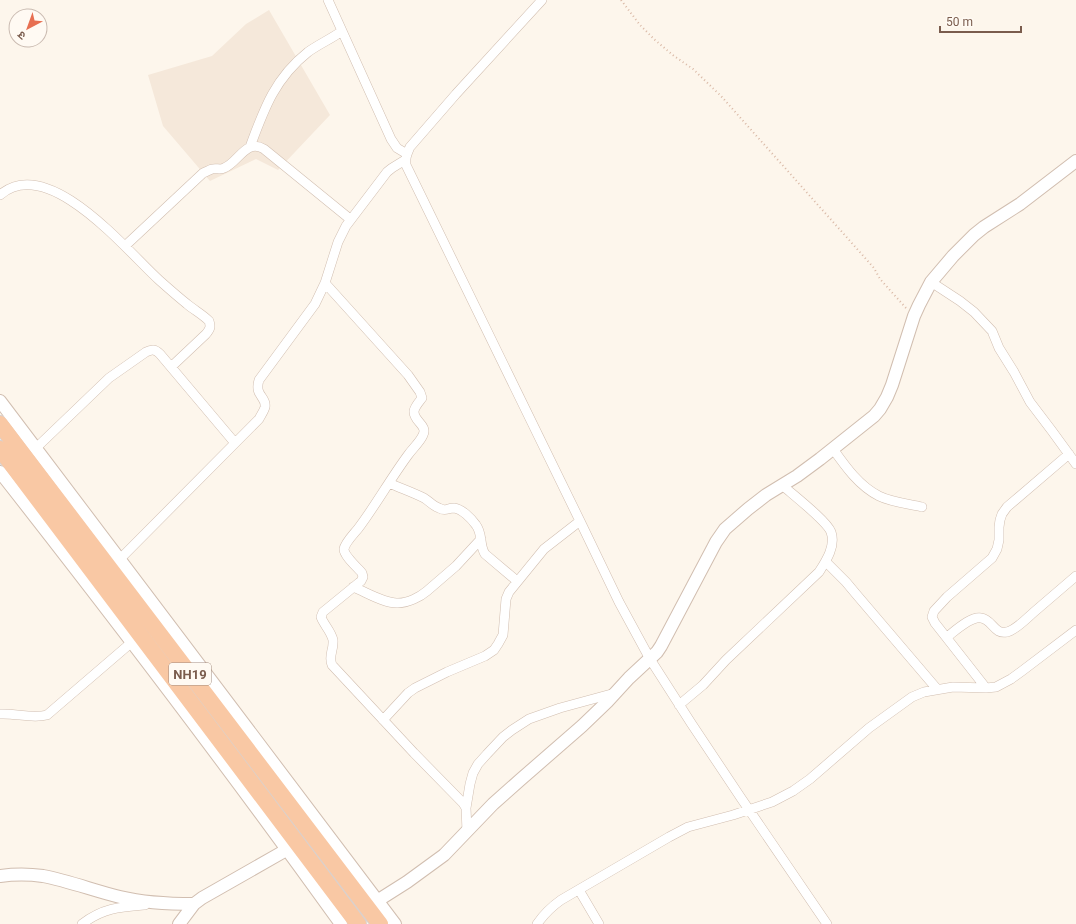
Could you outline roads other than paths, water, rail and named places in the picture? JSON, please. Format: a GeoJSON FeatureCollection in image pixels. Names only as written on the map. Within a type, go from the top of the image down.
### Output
{"type":"FeatureCollection","features":[{"type":"Feature","properties":{"kind":"highway","name":"NH19"},"geometry":{"type":"LineString","coordinates":[[0,424],[380,924]]}},
{"type":"Feature","properties":{"kind":"highway","name":"NH19"},"geometry":{"type":"LineString","coordinates":[[0,449],[358,924]]}},
{"type":"Feature","properties":{"kind":"street"},"geometry":{"type":"LineString","coordinates":[[328,0],[341,32],[392,140],[404,158],[408,170],[578,523],[619,602],[645,664],[679,704],[747,810],[827,924]]}},
{"type":"Feature","properties":{"kind":"street"},"geometry":{"type":"LineString","coordinates":[[120,559],[259,418],[265,408],[265,404],[258,390],[257,385],[259,380],[312,309],[325,283],[338,242],[350,219],[392,168],[404,158],[410,147],[456,94],[542,0]]}},
{"type":"Feature","properties":{"kind":"street"},"geometry":{"type":"LineString","coordinates":[[250,147],[264,110],[274,89],[294,64],[301,58],[341,32]]}},
{"type":"Feature","properties":{"kind":"street"},"geometry":{"type":"LineString","coordinates":[[125,246],[203,173],[213,169],[223,169],[229,166],[250,147],[255,146],[264,150],[350,219]]}},
{"type":"Feature","properties":{"kind":"street"},"geometry":{"type":"LineString","coordinates":[[377,901],[407,882],[444,855],[493,804],[582,726],[657,652],[706,559],[725,529],[766,496],[797,476],[874,416],[883,403],[892,385],[914,316],[921,299],[931,282],[953,256],[974,235],[1020,204],[1076,161]]}},
{"type":"Feature","properties":{"kind":"street"},"geometry":{"type":"LineString","coordinates":[[0,195],[11,187],[27,184],[56,192],[80,206],[92,215],[160,281],[208,321],[210,329],[206,334],[171,367]]}},
{"type":"Feature","properties":{"kind":"street"},"geometry":{"type":"LineString","coordinates":[[931,282],[974,312],[992,331],[999,348],[1030,402],[1076,464]]}},
{"type":"Feature","properties":{"kind":"street"},"geometry":{"type":"LineString","coordinates":[[325,283],[408,375],[420,392],[422,398],[415,407],[414,413],[415,417],[424,428],[424,433],[420,440],[403,461],[359,527],[347,542],[344,549],[346,554],[362,573],[363,577],[361,581],[323,612],[321,617],[331,635],[333,642],[330,661],[332,665],[463,803],[466,808]]}},
{"type":"Feature","properties":{"kind":"street"},"geometry":{"type":"LineString","coordinates":[[36,448],[109,378],[151,349],[156,350],[160,354],[235,443]]}},
{"type":"Feature","properties":{"kind":"street"},"geometry":{"type":"LineString","coordinates":[[0,401],[395,924]]}},
{"type":"Feature","properties":{"kind":"street"},"geometry":{"type":"LineString","coordinates":[[832,449],[854,477],[879,496],[922,507]]}},
{"type":"Feature","properties":{"kind":"street"},"geometry":{"type":"LineString","coordinates":[[986,688],[932,617],[934,611],[947,597],[992,558],[997,549],[999,540],[1000,520],[1007,507],[1069,454]]}},
{"type":"Feature","properties":{"kind":"street"},"geometry":{"type":"LineString","coordinates":[[0,472],[84,578],[288,849],[341,924]]}},
{"type":"Feature","properties":{"kind":"street"},"geometry":{"type":"LineString","coordinates":[[389,483],[424,498],[440,509],[458,509],[464,513],[476,525],[481,534],[482,550],[484,554],[517,581]]}},
{"type":"Feature","properties":{"kind":"street"},"geometry":{"type":"LineString","coordinates":[[679,704],[703,685],[726,660],[818,572],[826,562],[830,552],[832,540],[831,531],[827,525],[782,485]]}},
{"type":"Feature","properties":{"kind":"street"},"geometry":{"type":"LineString","coordinates":[[383,720],[415,688],[447,672],[486,656],[494,650],[503,635],[506,599],[509,592],[544,549],[578,523]]}},
{"type":"Feature","properties":{"kind":"street"},"geometry":{"type":"LineString","coordinates":[[353,587],[390,602],[398,604],[405,602],[423,595],[432,588],[456,566],[481,539]]}},
{"type":"Feature","properties":{"kind":"street"},"geometry":{"type":"LineString","coordinates":[[826,562],[851,588],[937,689]]}},
{"type":"Feature","properties":{"kind":"street"},"geometry":{"type":"LineString","coordinates":[[946,637],[975,618],[986,619],[1001,633],[1007,632],[1021,623],[1076,576]]}},
{"type":"Feature","properties":{"kind":"street"},"geometry":{"type":"LineString","coordinates":[[537,924],[545,913],[554,905],[688,827],[733,815],[772,802],[793,791],[810,779],[864,732],[912,697],[924,692],[953,687],[996,687],[1011,679],[1076,630]]}},
{"type":"Feature","properties":{"kind":"street"},"geometry":{"type":"LineString","coordinates":[[0,714],[8,713],[31,717],[47,715],[132,642]]}},
{"type":"Feature","properties":{"kind":"street"},"geometry":{"type":"LineString","coordinates":[[467,831],[466,808],[473,773],[478,764],[503,737],[529,720],[560,708],[616,693]]}},
{"type":"Feature","properties":{"kind":"street"},"geometry":{"type":"LineString","coordinates":[[179,924],[194,904],[202,898],[288,849]]}},
{"type":"Feature","properties":{"kind":"street"},"geometry":{"type":"LineString","coordinates":[[1,873],[42,876],[121,897],[160,903],[194,904]]}},
{"type":"Feature","properties":{"kind":"street"},"geometry":{"type":"LineString","coordinates":[[579,890],[599,924]]}},
{"type":"Feature","properties":{"kind":"street"},"geometry":{"type":"LineString","coordinates":[[82,924],[93,916],[112,909],[160,903]]}}]}
